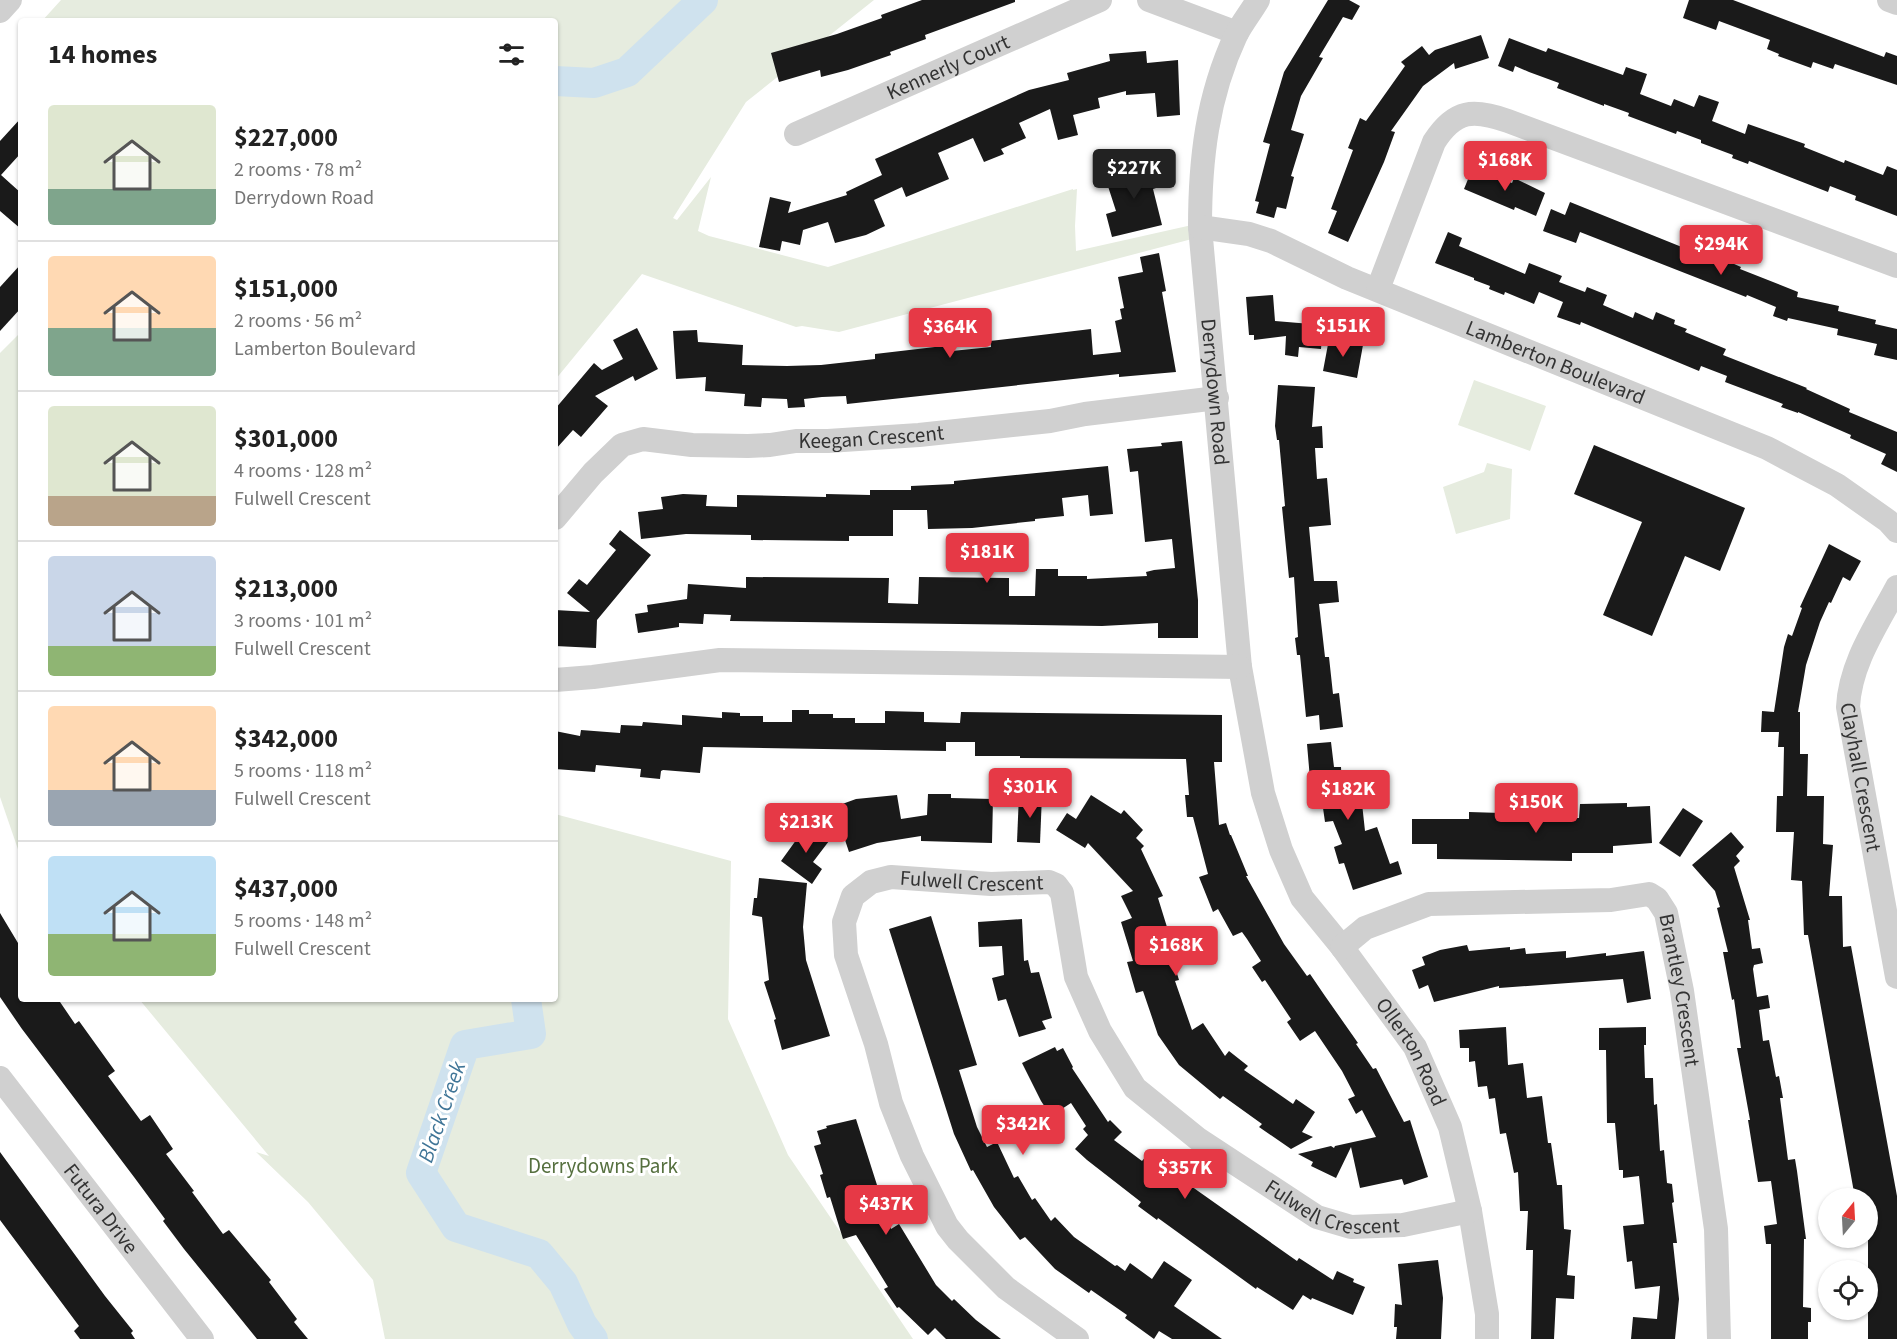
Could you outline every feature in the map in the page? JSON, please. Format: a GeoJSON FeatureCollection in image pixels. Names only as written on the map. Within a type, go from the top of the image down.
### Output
{"type":"FeatureCollection","features":[{"type":"Feature","properties":{"kind":"street"},"geometry":{"type":"LineString","coordinates":[[0,11],[10,0]]}},
{"type":"Feature","properties":{"kind":"street","name":"Kennerly Court"},"geometry":{"type":"LineString","coordinates":[[796,134],[1100,0]]}},
{"type":"Feature","properties":{"kind":"street"},"geometry":{"type":"LineString","coordinates":[[1149,0],[1238,33]]}},
{"type":"Feature","properties":{"kind":"street","name":"Derrydown Road"},"geometry":{"type":"LineString","coordinates":[[1258,0],[1238,33],[1218,83],[1202,150],[1200,227],[1240,667],[1263,793]]}},
{"type":"Feature","properties":{"kind":"street"},"geometry":{"type":"LineString","coordinates":[[1889,0],[1897,3]]}},
{"type":"Feature","properties":{"kind":"street"},"geometry":{"type":"LineString","coordinates":[[1378,289],[1434,142],[1445,126],[1460,115],[1468,113],[1489,115],[1897,266]]}},
{"type":"Feature","properties":{"kind":"street","name":"Lamberton Boulevard"},"geometry":{"type":"LineString","coordinates":[[1200,227],[1249,234],[1271,241],[1347,278],[1767,447],[1837,485],[1888,521],[1897,531]]}},
{"type":"Feature","properties":{"kind":"street","name":"Keegan Crescent"},"geometry":{"type":"LineString","coordinates":[[558,514],[593,473],[622,445],[643,439],[692,445],[748,446],[795,441],[928,434],[1050,421],[1085,414],[1217,398]]}},
{"type":"Feature","properties":{"kind":"street","name":"Clayhall Crescent"},"geometry":{"type":"LineString","coordinates":[[1897,587],[1858,662],[1849,688],[1848,707],[1890,900],[1897,977]]}},
{"type":"Feature","properties":{"kind":"street"},"geometry":{"type":"LineString","coordinates":[[558,680],[593,678],[720,660],[1240,667]]}},
{"type":"Feature","properties":{"kind":"street","name":"Ollerton Road"},"geometry":{"type":"LineString","coordinates":[[1263,793],[1281,850],[1302,898],[1342,947],[1415,1047],[1450,1127],[1470,1210],[1487,1314],[1487,1339]]}},
{"type":"Feature","properties":{"kind":"street","name":"Fulwell Crescent"},"geometry":{"type":"LineString","coordinates":[[1077,1339],[1006,1288],[958,1239],[947,1226],[912,1156],[891,1103],[876,1044],[846,955],[844,922],[853,896],[872,882],[891,877],[991,884],[1049,882],[1056,885],[1062,893],[1076,977],[1100,1031],[1135,1088],[1198,1139],[1317,1217],[1351,1227],[1403,1225],[1470,1210]]}},
{"type":"Feature","properties":{"kind":"street","name":"Brantley Crescent"},"geometry":{"type":"LineString","coordinates":[[1342,947],[1365,928],[1429,904],[1611,900],[1648,894],[1657,899],[1666,913],[1684,1003],[1716,1229],[1719,1339]]}},
{"type":"Feature","properties":{"kind":"street","name":"Futura Drive"},"geometry":{"type":"LineString","coordinates":[[0,1078],[202,1339]]}},
{"type":"Feature","properties":{"kind":"green space"},"geometry":{"type":"Polygon","coordinates":[[[61,0],[874,0],[746,102],[673,218],[677,220],[711,177],[698,231],[709,236],[828,267],[1077,189],[1076,251],[1192,225],[1192,239],[839,332],[796,327],[642,274],[558,376],[558,18],[45,18],[61,0]]]}},
{"type":"Feature","properties":{"kind":"green space"},"geometry":{"type":"Polygon","coordinates":[[[18,335],[18,849],[0,797],[0,353],[18,335]]]}},
{"type":"Feature","properties":{"kind":"green space"},"geometry":{"type":"Polygon","coordinates":[[[1474,380],[1546,406],[1530,451],[1458,425],[1474,380]]]}},
{"type":"Feature","properties":{"kind":"green space"},"geometry":{"type":"Polygon","coordinates":[[[1487,463],[1512,469],[1510,519],[1456,534],[1443,487],[1484,472],[1487,463]]]}},
{"type":"Feature","properties":{"kind":"green space","name":"Derrydowns Park"},"geometry":{"type":"Polygon","coordinates":[[[558,815],[731,861],[728,1019],[788,1155],[913,1339],[385,1339],[373,1280],[308,1202],[256,1152],[269,1156],[141,1002],[558,1002],[558,815]]]}},
{"type":"Feature","properties":{"kind":"building"},"geometry":{"type":"Polygon","coordinates":[[[922,0],[1015,0],[1015,2],[925,35],[926,39],[890,52],[891,55],[848,70],[821,77],[820,70],[779,82],[771,53],[837,34],[882,18],[881,15],[922,0]]]}},
{"type":"Feature","properties":{"kind":"building"},"geometry":{"type":"Polygon","coordinates":[[[1328,0],[1349,0],[1360,6],[1352,20],[1343,17],[1319,57],[1323,58],[1301,96],[1291,130],[1304,134],[1291,176],[1294,177],[1286,209],[1277,207],[1274,218],[1256,213],[1259,202],[1255,201],[1270,144],[1263,142],[1284,72],[1328,0]]]}},
{"type":"Feature","properties":{"kind":"building"},"geometry":{"type":"Polygon","coordinates":[[[1689,0],[1733,0],[1884,57],[1886,52],[1897,56],[1897,85],[1835,64],[1833,69],[1813,62],[1811,68],[1778,56],[1779,54],[1767,49],[1770,40],[1719,21],[1716,30],[1683,18],[1689,0]]]}},
{"type":"Feature","properties":{"kind":"building"},"geometry":{"type":"Polygon","coordinates":[[[1481,35],[1489,58],[1455,69],[1454,63],[1423,86],[1391,131],[1395,132],[1384,162],[1348,242],[1328,233],[1337,211],[1331,209],[1353,150],[1348,148],[1360,118],[1366,121],[1405,66],[1401,62],[1422,46],[1429,55],[1435,50],[1481,35]]]}},
{"type":"Feature","properties":{"kind":"building"},"geometry":{"type":"Polygon","coordinates":[[[1509,38],[1546,52],[1548,48],[1623,75],[1626,67],[1647,74],[1640,94],[1671,106],[1674,99],[1694,107],[1699,95],[1719,102],[1712,121],[1745,134],[1748,124],[1805,144],[1804,147],[1844,163],[1845,160],[1883,175],[1887,166],[1897,170],[1897,216],[1855,200],[1856,196],[1830,186],[1828,192],[1749,161],[1748,164],[1732,158],[1733,155],[1701,143],[1701,140],[1677,131],[1676,134],[1628,116],[1629,113],[1557,88],[1559,83],[1515,66],[1513,72],[1498,66],[1509,38]]]}},
{"type":"Feature","properties":{"kind":"building"},"geometry":{"type":"Polygon","coordinates":[[[1146,51],[1147,63],[1178,60],[1180,115],[1157,117],[1155,93],[1126,95],[1126,91],[1098,98],[1100,108],[1073,115],[1078,135],[1058,140],[1050,109],[1019,123],[1026,138],[1001,149],[1004,154],[984,162],[973,138],[938,153],[949,179],[906,197],[902,187],[874,200],[885,226],[866,235],[835,243],[828,222],[803,230],[800,245],[782,241],[780,251],[759,247],[770,197],[791,202],[788,213],[847,195],[846,192],[882,175],[875,159],[1029,90],[1069,80],[1067,73],[1110,61],[1109,54],[1146,51]]]}},
{"type":"Feature","properties":{"kind":"building"},"geometry":{"type":"Polygon","coordinates":[[[18,121],[18,156],[1,175],[18,190],[18,226],[0,211],[0,141],[18,121]]]}},
{"type":"Feature","properties":{"kind":"building"},"geometry":{"type":"Polygon","coordinates":[[[1153,161],[1162,186],[1153,189],[1162,225],[1112,237],[1106,214],[1116,211],[1105,177],[1153,161]]]}},
{"type":"Feature","properties":{"kind":"building"},"geometry":{"type":"Polygon","coordinates":[[[1473,167],[1512,183],[1514,178],[1545,193],[1536,216],[1515,207],[1514,210],[1464,189],[1473,167]]]}},
{"type":"Feature","properties":{"kind":"building"},"geometry":{"type":"Polygon","coordinates":[[[1570,202],[1724,264],[1725,260],[1741,267],[1740,269],[1798,292],[1797,297],[1839,306],[1838,311],[1876,320],[1875,324],[1897,329],[1897,360],[1874,355],[1877,344],[1837,335],[1838,329],[1788,318],[1787,321],[1773,316],[1776,307],[1580,232],[1576,243],[1543,231],[1551,209],[1565,215],[1570,202]]]}},
{"type":"Feature","properties":{"kind":"building"},"geometry":{"type":"Polygon","coordinates":[[[1448,232],[1462,238],[1459,246],[1525,274],[1529,263],[1562,276],[1559,282],[1585,292],[1587,287],[1607,295],[1603,305],[1633,318],[1635,312],[1653,320],[1656,312],[1675,320],[1674,324],[1687,329],[1685,332],[1726,349],[1723,355],[1807,388],[1850,409],[1849,412],[1897,432],[1897,472],[1881,464],[1886,454],[1850,438],[1851,435],[1781,407],[1783,404],[1725,382],[1727,376],[1701,366],[1699,371],[1581,322],[1580,325],[1557,317],[1563,302],[1539,292],[1534,304],[1505,292],[1504,295],[1489,289],[1490,286],[1474,278],[1435,263],[1448,232]]]}},
{"type":"Feature","properties":{"kind":"building"},"geometry":{"type":"Polygon","coordinates":[[[1159,253],[1166,291],[1162,292],[1176,372],[1119,377],[1119,374],[847,404],[846,396],[822,397],[804,399],[805,407],[788,408],[787,399],[762,398],[761,407],[744,406],[745,394],[705,391],[706,377],[676,379],[673,331],[697,330],[698,342],[743,345],[742,365],[821,365],[875,359],[875,354],[952,345],[952,351],[991,347],[990,341],[1091,329],[1093,355],[1121,352],[1115,321],[1122,319],[1120,309],[1124,308],[1118,277],[1143,272],[1140,257],[1159,253]]]}},
{"type":"Feature","properties":{"kind":"building"},"geometry":{"type":"Polygon","coordinates":[[[18,267],[18,311],[0,331],[0,287],[18,267]]]}},
{"type":"Feature","properties":{"kind":"building"},"geometry":{"type":"Polygon","coordinates":[[[1273,295],[1275,321],[1323,325],[1321,349],[1299,347],[1298,357],[1285,355],[1286,336],[1254,340],[1254,335],[1249,335],[1246,297],[1273,295]]]}},
{"type":"Feature","properties":{"kind":"building"},"geometry":{"type":"Polygon","coordinates":[[[637,328],[658,369],[635,381],[633,376],[595,396],[608,406],[581,437],[573,430],[558,447],[558,405],[594,363],[602,370],[623,359],[613,340],[637,328]]]}},
{"type":"Feature","properties":{"kind":"building"},"geometry":{"type":"Polygon","coordinates":[[[1329,339],[1363,345],[1357,378],[1323,371],[1329,339]]]}},
{"type":"Feature","properties":{"kind":"building"},"geometry":{"type":"Polygon","coordinates":[[[1278,385],[1315,387],[1312,427],[1322,426],[1323,448],[1315,448],[1317,479],[1327,478],[1331,525],[1309,527],[1314,581],[1337,581],[1339,602],[1319,604],[1325,657],[1329,657],[1333,694],[1339,693],[1343,727],[1320,730],[1319,715],[1306,717],[1300,655],[1297,655],[1295,638],[1298,637],[1294,577],[1289,578],[1282,507],[1285,506],[1279,440],[1277,440],[1275,426],[1278,385]]]}},
{"type":"Feature","properties":{"kind":"building"},"geometry":{"type":"Polygon","coordinates":[[[1182,441],[1198,600],[1198,638],[1158,638],[1158,623],[1102,626],[730,621],[731,615],[704,614],[703,624],[679,623],[679,627],[638,633],[635,614],[648,612],[647,605],[687,599],[688,584],[746,588],[746,577],[889,578],[888,603],[918,604],[919,577],[1009,578],[1009,596],[1035,596],[1036,569],[1058,569],[1058,576],[1087,576],[1087,579],[1147,576],[1146,572],[1175,568],[1172,539],[1145,542],[1138,471],[1130,472],[1127,449],[1162,446],[1161,443],[1182,441]]]}},
{"type":"Feature","properties":{"kind":"building"},"geometry":{"type":"Polygon","coordinates":[[[1594,445],[1745,508],[1720,571],[1685,556],[1652,636],[1603,615],[1642,522],[1574,494],[1594,445]]]}},
{"type":"Feature","properties":{"kind":"building"},"geometry":{"type":"Polygon","coordinates":[[[1108,466],[1113,514],[1090,516],[1088,495],[1062,498],[1064,516],[972,528],[928,529],[927,510],[893,510],[893,536],[849,536],[849,541],[751,540],[751,535],[686,534],[641,539],[638,512],[663,509],[661,497],[683,494],[707,495],[706,506],[737,507],[737,495],[826,497],[826,494],[870,495],[870,490],[911,490],[911,486],[954,484],[954,481],[1108,466]]]}},
{"type":"Feature","properties":{"kind":"building"},"geometry":{"type":"Polygon","coordinates":[[[620,530],[651,555],[597,620],[596,648],[558,646],[558,610],[590,612],[567,593],[579,579],[587,585],[616,550],[609,544],[620,530]]]}},
{"type":"Feature","properties":{"kind":"building"},"geometry":{"type":"Polygon","coordinates":[[[1829,544],[1861,561],[1850,581],[1843,577],[1820,622],[1806,665],[1798,712],[1800,712],[1800,754],[1808,754],[1807,796],[1824,796],[1823,844],[1833,845],[1829,896],[1842,896],[1843,947],[1851,946],[1897,1196],[1897,1339],[1868,1339],[1868,1320],[1878,1320],[1878,1260],[1868,1260],[1868,1248],[1878,1248],[1878,1188],[1853,1188],[1808,935],[1804,935],[1802,881],[1791,880],[1794,832],[1776,832],[1777,796],[1783,796],[1784,747],[1778,747],[1779,732],[1761,732],[1762,711],[1774,712],[1784,647],[1788,634],[1792,636],[1802,608],[1800,607],[1829,544]]]}},
{"type":"Feature","properties":{"kind":"building"},"geometry":{"type":"Polygon","coordinates":[[[792,710],[809,710],[809,714],[833,714],[833,718],[855,718],[855,723],[885,723],[885,711],[924,712],[924,722],[960,723],[961,712],[1222,715],[1222,762],[1214,762],[1219,825],[1226,823],[1248,876],[1246,876],[1284,944],[1307,976],[1310,974],[1358,1043],[1356,1044],[1373,1069],[1376,1068],[1404,1122],[1410,1120],[1428,1177],[1404,1185],[1402,1179],[1360,1188],[1351,1147],[1336,1178],[1311,1166],[1313,1162],[1298,1154],[1331,1146],[1334,1148],[1376,1137],[1362,1110],[1356,1114],[1348,1099],[1355,1096],[1342,1071],[1315,1031],[1300,1041],[1287,1022],[1291,1019],[1265,980],[1262,982],[1252,967],[1261,961],[1247,939],[1242,932],[1233,936],[1218,909],[1213,912],[1199,877],[1208,874],[1193,817],[1187,817],[1185,795],[1189,795],[1186,759],[975,756],[975,742],[946,742],[946,751],[703,747],[700,773],[663,770],[660,779],[640,777],[641,769],[596,765],[595,772],[558,769],[558,732],[580,736],[581,730],[620,733],[621,725],[642,726],[643,722],[682,725],[682,715],[722,718],[722,712],[740,713],[740,716],[763,716],[763,722],[792,722],[792,710]]]}},
{"type":"Feature","properties":{"kind":"building"},"geometry":{"type":"Polygon","coordinates":[[[1331,742],[1334,767],[1341,767],[1342,787],[1360,785],[1365,831],[1377,827],[1390,864],[1398,861],[1402,874],[1353,890],[1344,863],[1339,864],[1334,847],[1342,844],[1333,821],[1325,822],[1323,808],[1315,808],[1307,744],[1331,742]]]}},
{"type":"Feature","properties":{"kind":"building"},"geometry":{"type":"Polygon","coordinates":[[[928,794],[951,794],[951,798],[993,799],[992,843],[921,841],[921,836],[877,843],[849,852],[834,807],[856,799],[897,795],[901,819],[927,815],[928,794]]]}},
{"type":"Feature","properties":{"kind":"building"},"geometry":{"type":"Polygon","coordinates":[[[1019,794],[1042,795],[1040,843],[1017,842],[1019,794]]]}},
{"type":"Feature","properties":{"kind":"building"},"geometry":{"type":"Polygon","coordinates":[[[1091,795],[1121,814],[1124,810],[1143,830],[1136,838],[1144,846],[1141,849],[1163,896],[1158,898],[1171,940],[1167,941],[1179,980],[1175,981],[1192,1030],[1203,1023],[1225,1056],[1229,1051],[1248,1066],[1244,1070],[1293,1104],[1296,1099],[1315,1112],[1302,1132],[1313,1137],[1291,1149],[1259,1127],[1262,1124],[1223,1096],[1220,1099],[1179,1065],[1158,1035],[1143,991],[1136,993],[1127,962],[1133,961],[1121,922],[1132,918],[1121,896],[1133,891],[1088,843],[1085,848],[1056,830],[1067,813],[1076,819],[1091,795]]]}},
{"type":"Feature","properties":{"kind":"building"},"geometry":{"type":"Polygon","coordinates":[[[1627,803],[1627,807],[1650,806],[1652,843],[1613,846],[1613,853],[1572,853],[1572,861],[1437,859],[1437,844],[1412,844],[1412,819],[1469,819],[1469,812],[1579,818],[1580,804],[1627,803]]]}},
{"type":"Feature","properties":{"kind":"building"},"geometry":{"type":"Polygon","coordinates":[[[1683,808],[1703,821],[1680,857],[1659,843],[1683,808]]]}},
{"type":"Feature","properties":{"kind":"building"},"geometry":{"type":"Polygon","coordinates":[[[807,825],[829,841],[813,862],[822,869],[812,884],[781,861],[807,825]]]}},
{"type":"Feature","properties":{"kind":"building"},"geometry":{"type":"Polygon","coordinates":[[[1731,832],[1744,847],[1736,856],[1740,861],[1734,867],[1750,920],[1748,920],[1752,949],[1760,948],[1763,963],[1754,965],[1753,969],[1757,997],[1768,995],[1770,1008],[1759,1010],[1763,1041],[1769,1040],[1776,1077],[1779,1076],[1788,1160],[1795,1159],[1797,1171],[1806,1239],[1804,1239],[1803,1307],[1811,1308],[1808,1339],[1771,1339],[1771,1244],[1766,1244],[1764,1226],[1777,1224],[1771,1181],[1758,1182],[1737,1048],[1741,1048],[1734,999],[1732,1000],[1723,952],[1728,952],[1717,908],[1720,907],[1715,891],[1692,865],[1731,832]]]}},
{"type":"Feature","properties":{"kind":"building"},"geometry":{"type":"Polygon","coordinates":[[[759,878],[807,883],[803,927],[806,960],[830,1036],[782,1050],[774,1020],[776,1019],[764,982],[769,980],[762,917],[752,915],[759,878]]]}},
{"type":"Feature","properties":{"kind":"building"},"geometry":{"type":"Polygon","coordinates":[[[0,913],[18,943],[18,1002],[60,1002],[75,1024],[79,1021],[115,1071],[108,1076],[141,1121],[150,1115],[173,1149],[166,1154],[194,1191],[192,1192],[223,1234],[229,1230],[271,1280],[269,1282],[297,1319],[294,1322],[308,1339],[257,1339],[184,1249],[163,1221],[165,1219],[0,997],[0,913]]]}},
{"type":"Feature","properties":{"kind":"building"},"geometry":{"type":"Polygon","coordinates":[[[931,916],[977,1065],[959,1070],[977,1127],[987,1147],[997,1142],[1014,1178],[1018,1176],[1032,1200],[1035,1198],[1051,1221],[1055,1217],[1074,1237],[1115,1266],[1125,1271],[1130,1263],[1152,1279],[1164,1261],[1192,1280],[1174,1306],[1222,1339],[1172,1339],[1159,1331],[1154,1339],[1125,1318],[1127,1315],[1091,1290],[1089,1293],[1055,1269],[1025,1237],[1020,1240],[994,1207],[973,1170],[971,1171],[954,1134],[889,929],[931,916]]]}},
{"type":"Feature","properties":{"kind":"building"},"geometry":{"type":"Polygon","coordinates":[[[1022,919],[1024,961],[1028,960],[1031,973],[1039,972],[1052,1018],[1042,1021],[1046,1029],[1019,1037],[1006,999],[998,1001],[992,978],[1004,975],[1002,946],[979,947],[978,922],[1022,919]]]}},
{"type":"Feature","properties":{"kind":"building"},"geometry":{"type":"Polygon","coordinates":[[[1467,945],[1469,951],[1510,947],[1510,950],[1525,948],[1526,954],[1566,951],[1566,958],[1644,951],[1651,999],[1627,1003],[1623,979],[1499,988],[1499,986],[1434,1002],[1428,985],[1419,989],[1412,970],[1425,965],[1422,957],[1440,950],[1467,945]]]}},
{"type":"Feature","properties":{"kind":"building"},"geometry":{"type":"Polygon","coordinates":[[[1506,1027],[1508,1065],[1523,1063],[1527,1098],[1542,1096],[1548,1143],[1551,1143],[1557,1185],[1562,1185],[1564,1229],[1571,1230],[1567,1275],[1575,1276],[1574,1299],[1556,1298],[1554,1339],[1531,1339],[1533,1250],[1526,1250],[1528,1211],[1520,1211],[1518,1172],[1514,1173],[1506,1133],[1500,1134],[1495,1098],[1489,1099],[1487,1086],[1478,1087],[1475,1061],[1469,1062],[1469,1048],[1460,1048],[1459,1030],[1506,1027]]]}},
{"type":"Feature","properties":{"kind":"building"},"geometry":{"type":"Polygon","coordinates":[[[1646,1027],[1645,1078],[1653,1078],[1660,1151],[1664,1150],[1667,1183],[1672,1184],[1674,1202],[1672,1203],[1677,1243],[1673,1243],[1679,1299],[1675,1339],[1631,1339],[1633,1317],[1657,1319],[1660,1286],[1635,1289],[1632,1261],[1627,1262],[1623,1226],[1644,1224],[1639,1176],[1623,1178],[1623,1170],[1619,1170],[1615,1123],[1607,1123],[1606,1050],[1599,1050],[1599,1028],[1646,1027]]]}},
{"type":"Feature","properties":{"kind":"building"},"geometry":{"type":"Polygon","coordinates":[[[1055,1047],[1057,1051],[1063,1048],[1072,1068],[1108,1122],[1110,1120],[1122,1132],[1114,1140],[1142,1161],[1147,1155],[1297,1261],[1299,1258],[1333,1280],[1337,1271],[1365,1287],[1353,1315],[1303,1295],[1293,1310],[1257,1287],[1256,1289],[1138,1206],[1141,1202],[1075,1149],[1088,1135],[1083,1129],[1086,1126],[1071,1103],[1051,1116],[1041,1101],[1022,1063],[1055,1047]]]}},
{"type":"Feature","properties":{"kind":"building"},"geometry":{"type":"Polygon","coordinates":[[[856,1119],[891,1229],[899,1224],[936,1285],[952,1301],[954,1299],[1001,1339],[946,1339],[935,1328],[928,1335],[899,1307],[897,1308],[884,1289],[888,1287],[856,1235],[843,1239],[830,1197],[827,1198],[820,1175],[823,1174],[814,1146],[821,1144],[817,1131],[827,1128],[826,1126],[856,1119]]]}},
{"type":"Feature","properties":{"kind":"building"},"geometry":{"type":"Polygon","coordinates":[[[0,1152],[133,1331],[131,1333],[135,1339],[80,1339],[74,1331],[79,1326],[0,1220],[0,1152]]]}},
{"type":"Feature","properties":{"kind":"building"},"geometry":{"type":"Polygon","coordinates":[[[1438,1260],[1443,1298],[1441,1339],[1396,1339],[1395,1304],[1402,1305],[1398,1264],[1438,1260]]]}},
{"type":"Feature","properties":{"kind":"waterway","name":"Black Creek"},"geometry":{"type":"LineString","coordinates":[[558,81],[594,83],[627,72],[703,0]]}},
{"type":"Feature","properties":{"kind":"waterway","name":"Black Creek"},"geometry":{"type":"LineString","coordinates":[[526,1002],[531,1034],[465,1045],[421,1173],[456,1227],[539,1254],[563,1283],[582,1324],[593,1339]]}}]}
